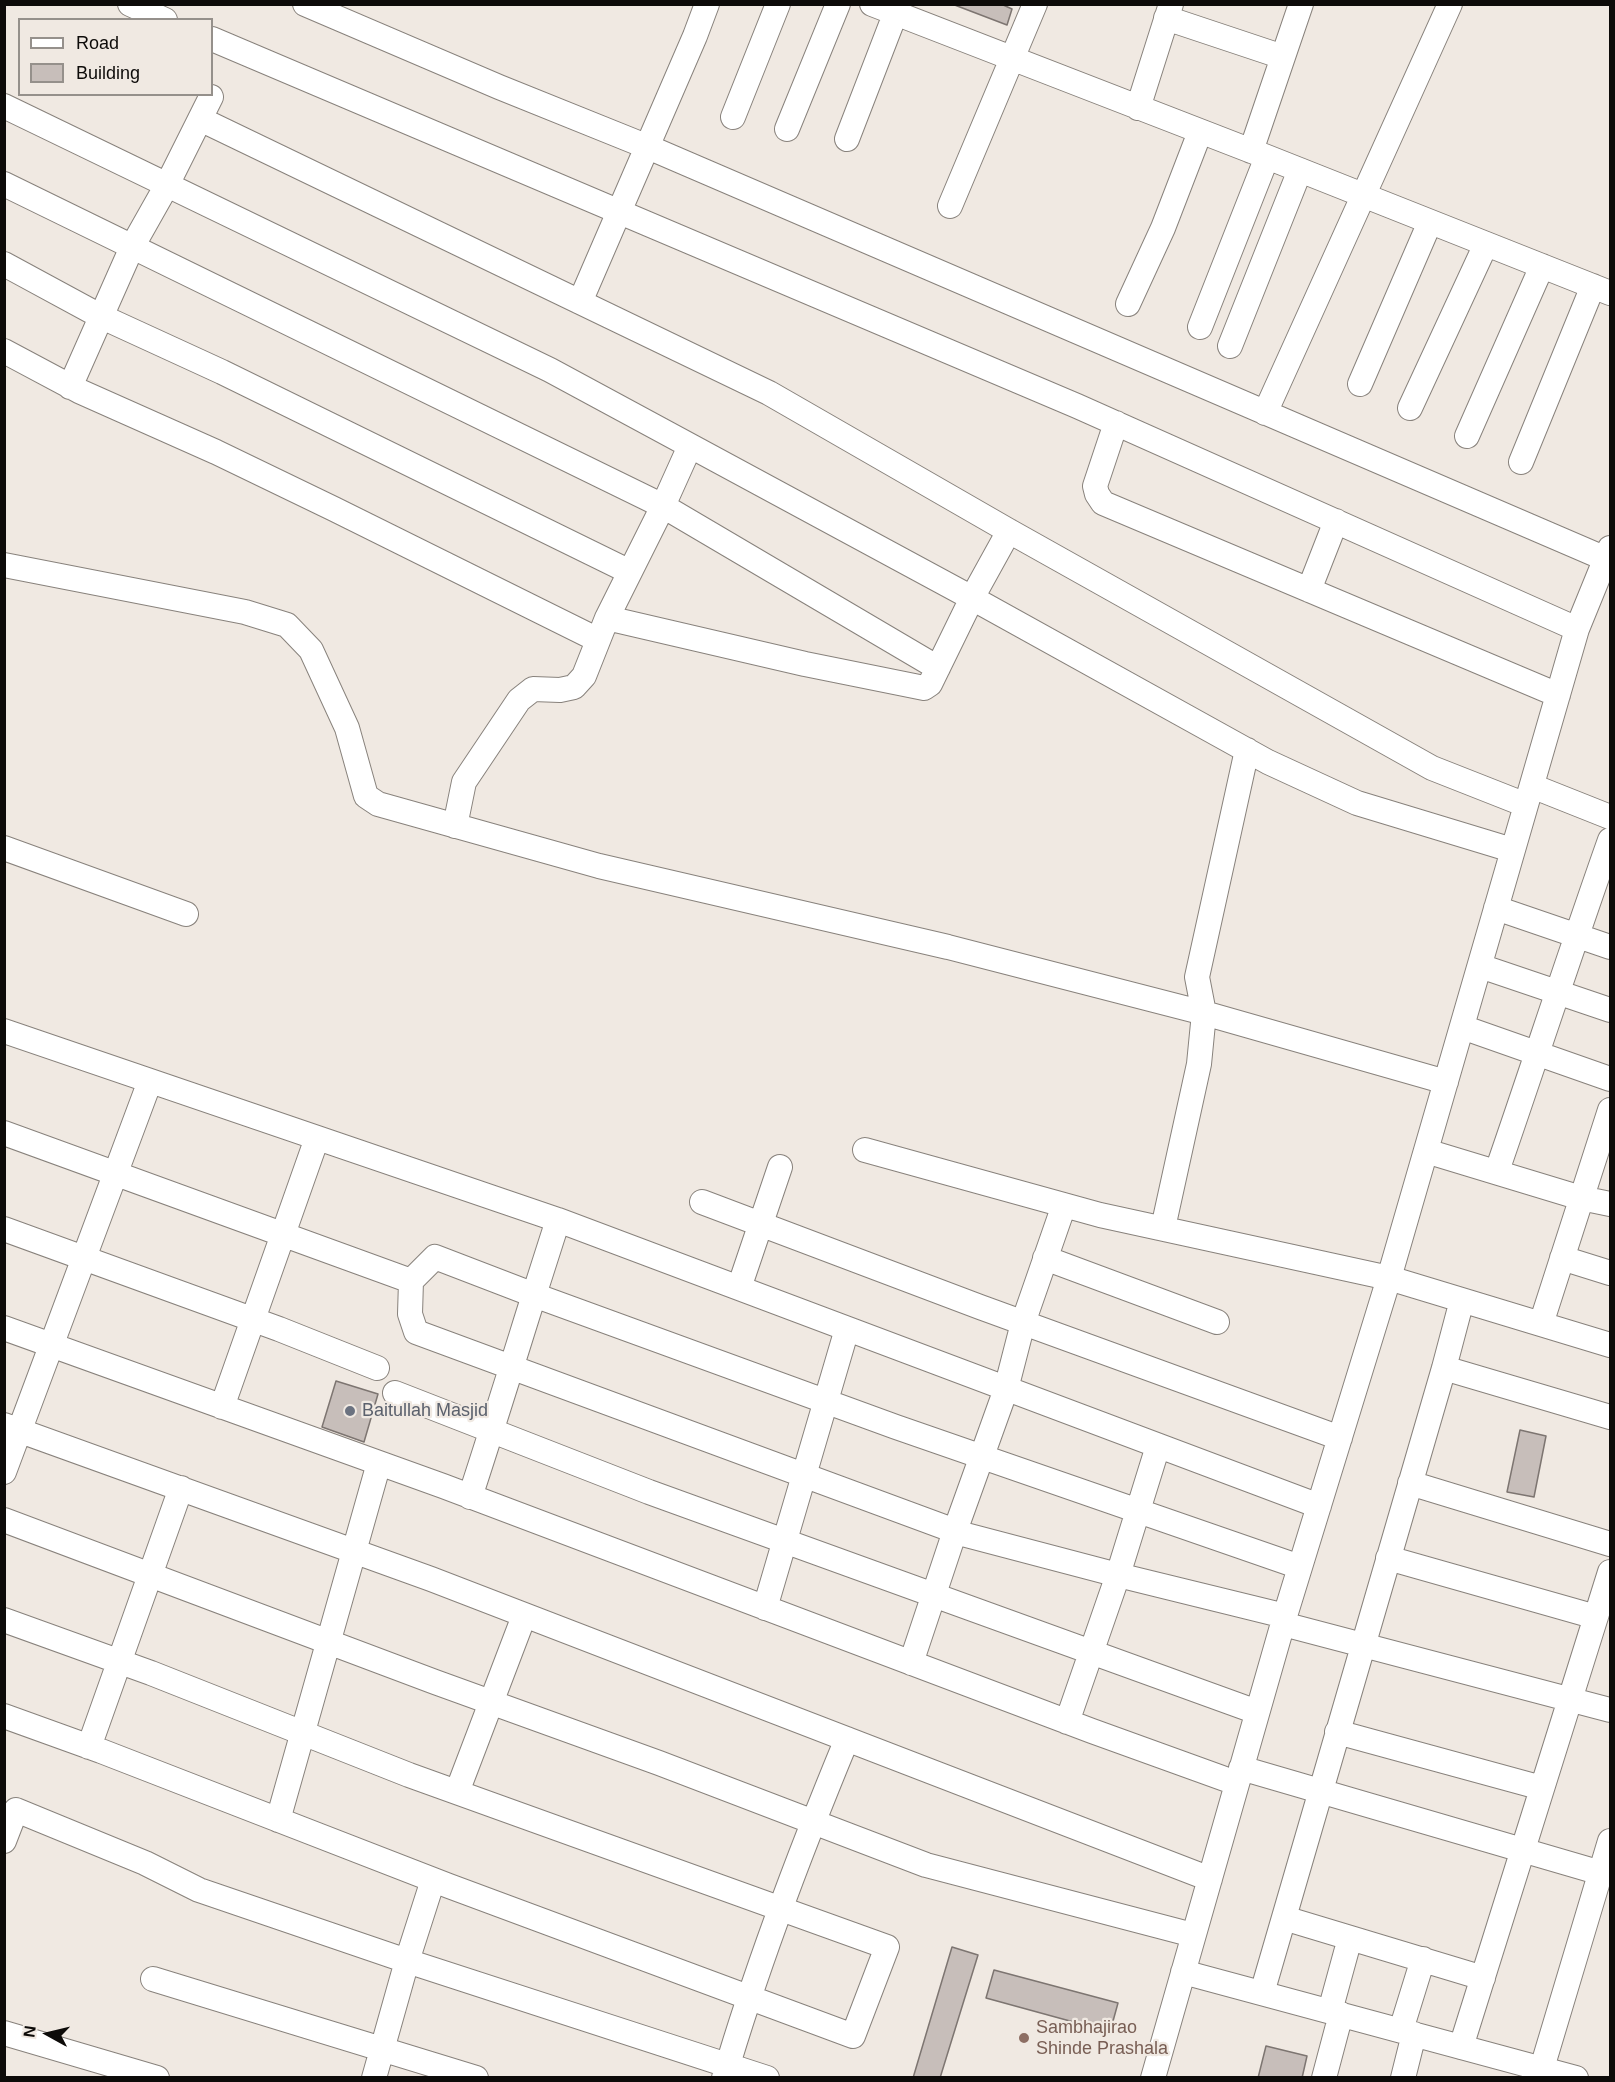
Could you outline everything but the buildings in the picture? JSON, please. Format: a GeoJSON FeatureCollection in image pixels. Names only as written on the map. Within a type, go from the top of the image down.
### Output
{"type":"FeatureCollection","features":[{"type":"Feature","properties":{"kind":"street"},"geometry":{"type":"LineString","coordinates":[[130,4],[161,18]]}},
{"type":"Feature","properties":{"kind":"street"},"geometry":{"type":"LineString","coordinates":[[305,4],[499,87],[648,147],[1265,413],[1608,554],[1577,629],[1389,1278],[1238,1776],[1153,2078]]}},
{"type":"Feature","properties":{"kind":"street"},"geometry":{"type":"LineString","coordinates":[[580,302],[707,4]]}},
{"type":"Feature","properties":{"kind":"street"},"geometry":{"type":"LineString","coordinates":[[732,117],[778,4]]}},
{"type":"Feature","properties":{"kind":"street"},"geometry":{"type":"LineString","coordinates":[[787,129],[838,4]]}},
{"type":"Feature","properties":{"kind":"street"},"geometry":{"type":"LineString","coordinates":[[872,4],[897,9],[1014,59],[1602,290],[1521,462]]}},
{"type":"Feature","properties":{"kind":"street"},"geometry":{"type":"LineString","coordinates":[[950,206],[1014,59],[1035,4]]}},
{"type":"Feature","properties":{"kind":"street"},"geometry":{"type":"LineString","coordinates":[[1200,327],[1259,154],[1283,57],[1301,4]]}},
{"type":"Feature","properties":{"kind":"street"},"geometry":{"type":"LineString","coordinates":[[1265,413],[1450,4]]}},
{"type":"Feature","properties":{"kind":"street"},"geometry":{"type":"LineString","coordinates":[[847,139],[897,9]]}},
{"type":"Feature","properties":{"kind":"street"},"geometry":{"type":"LineString","coordinates":[[1138,108],[1169,11],[1283,57]]}},
{"type":"Feature","properties":{"kind":"street"},"geometry":{"type":"LineString","coordinates":[[213,39],[1116,423],[1577,629]]}},
{"type":"Feature","properties":{"kind":"street"},"geometry":{"type":"LineString","coordinates":[[70,387],[132,247],[211,97]]}},
{"type":"Feature","properties":{"kind":"street"},"geometry":{"type":"LineString","coordinates":[[4,106],[550,370],[972,598],[1247,750],[1358,803],[1512,850]]}},
{"type":"Feature","properties":{"kind":"street"},"geometry":{"type":"LineString","coordinates":[[200,119],[769,393],[1009,531],[1432,768],[1611,817]]}},
{"type":"Feature","properties":{"kind":"street"},"geometry":{"type":"LineString","coordinates":[[1128,304],[1164,228],[1200,132]]}},
{"type":"Feature","properties":{"kind":"street"},"geometry":{"type":"LineString","coordinates":[[1230,346],[1300,170]]}},
{"type":"Feature","properties":{"kind":"street"},"geometry":{"type":"LineString","coordinates":[[4,184],[663,506],[938,668]]}},
{"type":"Feature","properties":{"kind":"street"},"geometry":{"type":"LineString","coordinates":[[1360,384],[1430,222]]}},
{"type":"Feature","properties":{"kind":"street"},"geometry":{"type":"LineString","coordinates":[[1410,408],[1486,244]]}},
{"type":"Feature","properties":{"kind":"street"},"geometry":{"type":"LineString","coordinates":[[4,264],[100,316],[222,372],[630,572]]}},
{"type":"Feature","properties":{"kind":"street"},"geometry":{"type":"LineString","coordinates":[[1467,436],[1542,266]]}},
{"type":"Feature","properties":{"kind":"street"},"geometry":{"type":"LineString","coordinates":[[4,351],[70,387],[206,447],[334,509],[603,629],[805,664],[924,688],[930,684],[972,598],[1009,531]]}},
{"type":"Feature","properties":{"kind":"street"},"geometry":{"type":"LineString","coordinates":[[1116,423],[1095,486],[1103,502],[1558,695]]}},
{"type":"Feature","properties":{"kind":"street"},"geometry":{"type":"LineString","coordinates":[[454,826],[464,782],[519,700],[532,689],[560,690],[574,687],[584,676],[603,629],[690,446]]}},
{"type":"Feature","properties":{"kind":"street"},"geometry":{"type":"LineString","coordinates":[[1310,590],[1336,522]]}},
{"type":"Feature","properties":{"kind":"street"},"geometry":{"type":"LineString","coordinates":[[4,565],[246,612],[287,626],[311,650],[347,728],[366,796],[378,804],[599,866],[948,947],[1204,1013],[1446,1082]]}},
{"type":"Feature","properties":{"kind":"street"},"geometry":{"type":"LineString","coordinates":[[1163,1228],[1199,1064],[1204,1013],[1197,977],[1247,750]]}},
{"type":"Feature","properties":{"kind":"street"},"geometry":{"type":"LineString","coordinates":[[1497,1171],[1557,991],[1611,840]]}},
{"type":"Feature","properties":{"kind":"street"},"geometry":{"type":"LineString","coordinates":[[4,848],[186,914]]}},
{"type":"Feature","properties":{"kind":"street"},"geometry":{"type":"LineString","coordinates":[[1496,908],[1611,947]]}},
{"type":"Feature","properties":{"kind":"street"},"geometry":{"type":"LineString","coordinates":[[1480,966],[1611,1010]]}},
{"type":"Feature","properties":{"kind":"street"},"geometry":{"type":"LineString","coordinates":[[1461,1028],[1611,1079]]}},
{"type":"Feature","properties":{"kind":"street"},"geometry":{"type":"LineString","coordinates":[[4,1031],[558,1220],[1319,1506]]}},
{"type":"Feature","properties":{"kind":"street"},"geometry":{"type":"LineString","coordinates":[[4,1472],[12,1428],[51,1345],[150,1081]]}},
{"type":"Feature","properties":{"kind":"street"},"geometry":{"type":"LineString","coordinates":[[1541,1324],[1611,1110]]}},
{"type":"Feature","properties":{"kind":"street"},"geometry":{"type":"LineString","coordinates":[[4,1133],[411,1281]]}},
{"type":"Feature","properties":{"kind":"street"},"geometry":{"type":"LineString","coordinates":[[222,1407],[317,1138]]}},
{"type":"Feature","properties":{"kind":"street"},"geometry":{"type":"LineString","coordinates":[[865,1150],[1064,1205],[1389,1278],[1611,1345]]}},
{"type":"Feature","properties":{"kind":"street"},"geometry":{"type":"LineString","coordinates":[[1426,1151],[1611,1204]]}},
{"type":"Feature","properties":{"kind":"street"},"geometry":{"type":"LineString","coordinates":[[739,1288],[780,1167]]}},
{"type":"Feature","properties":{"kind":"street"},"geometry":{"type":"LineString","coordinates":[[702,1202],[1023,1323],[1340,1438]]}},
{"type":"Feature","properties":{"kind":"street"},"geometry":{"type":"LineString","coordinates":[[911,1663],[955,1530],[1006,1389],[1023,1323],[1064,1205]]}},
{"type":"Feature","properties":{"kind":"street"},"geometry":{"type":"LineString","coordinates":[[470,1497],[558,1220]]}},
{"type":"Feature","properties":{"kind":"street"},"geometry":{"type":"LineString","coordinates":[[4,1229],[377,1368]]}},
{"type":"Feature","properties":{"kind":"street"},"geometry":{"type":"LineString","coordinates":[[1300,1567],[826,1402],[435,1257],[411,1281],[410,1314],[416,1332],[955,1530],[1284,1620],[1363,1645],[1611,1710]]}},
{"type":"Feature","properties":{"kind":"street"},"geometry":{"type":"LineString","coordinates":[[1045,1258],[1217,1322]]}},
{"type":"Feature","properties":{"kind":"street"},"geometry":{"type":"LineString","coordinates":[[1562,1258],[1611,1273]]}},
{"type":"Feature","properties":{"kind":"street"},"geometry":{"type":"LineString","coordinates":[[1262,1993],[1462,1300]]}},
{"type":"Feature","properties":{"kind":"street"},"geometry":{"type":"LineString","coordinates":[[4,1328],[379,1463],[1067,1722],[1238,1776],[1320,1791],[1601,1872]]}},
{"type":"Feature","properties":{"kind":"street"},"geometry":{"type":"LineString","coordinates":[[765,1608],[847,1329]]}},
{"type":"Feature","properties":{"kind":"street"},"geometry":{"type":"LineString","coordinates":[[1444,1368],[1611,1417]]}},
{"type":"Feature","properties":{"kind":"street"},"geometry":{"type":"LineString","coordinates":[[395,1393],[649,1492],[1257,1712]]}},
{"type":"Feature","properties":{"kind":"street"},"geometry":{"type":"LineString","coordinates":[[12,1428],[354,1551],[1210,1879]]}},
{"type":"Feature","properties":{"kind":"street"},"geometry":{"type":"LineString","coordinates":[[1067,1722],[1118,1575],[1158,1446]]}},
{"type":"Feature","properties":{"kind":"street"},"geometry":{"type":"LineString","coordinates":[[278,1820],[379,1463]]}},
{"type":"Feature","properties":{"kind":"street"},"geometry":{"type":"LineString","coordinates":[[1410,1483],[1611,1544]]}},
{"type":"Feature","properties":{"kind":"street"},"geometry":{"type":"LineString","coordinates":[[89,1747],[180,1488]]}},
{"type":"Feature","properties":{"kind":"street"},"geometry":{"type":"LineString","coordinates":[[4,1520],[926,1864],[1193,1935]]}},
{"type":"Feature","properties":{"kind":"street"},"geometry":{"type":"LineString","coordinates":[[1388,1558],[1596,1617]]}},
{"type":"Feature","properties":{"kind":"street"},"geometry":{"type":"LineString","coordinates":[[1461,2047],[1611,1572]]}},
{"type":"Feature","properties":{"kind":"street"},"geometry":{"type":"LineString","coordinates":[[458,1792],[524,1616]]}},
{"type":"Feature","properties":{"kind":"street"},"geometry":{"type":"LineString","coordinates":[[4,1620],[118,1661],[458,1792],[887,1947],[853,2036],[433,1880],[4,1716]]}},
{"type":"Feature","properties":{"kind":"street"},"geometry":{"type":"LineString","coordinates":[[1337,1732],[1542,1788]]}},
{"type":"Feature","properties":{"kind":"street"},"geometry":{"type":"LineString","coordinates":[[726,2071],[779,1908],[847,1739]]}},
{"type":"Feature","properties":{"kind":"street"},"geometry":{"type":"LineString","coordinates":[[4,1841],[16,1810],[145,1863],[200,1890],[726,2071],[767,2078]]}},
{"type":"Feature","properties":{"kind":"street"},"geometry":{"type":"LineString","coordinates":[[1542,2068],[1611,1841]]}},
{"type":"Feature","properties":{"kind":"street"},"geometry":{"type":"LineString","coordinates":[[374,2078],[433,1880]]}},
{"type":"Feature","properties":{"kind":"street"},"geometry":{"type":"LineString","coordinates":[[1284,1918],[1483,1978]]}},
{"type":"Feature","properties":{"kind":"street"},"geometry":{"type":"LineString","coordinates":[[1324,2078],[1350,1938]]}},
{"type":"Feature","properties":{"kind":"street"},"geometry":{"type":"LineString","coordinates":[[1403,2078],[1408,2032],[1423,1959]]}},
{"type":"Feature","properties":{"kind":"street"},"geometry":{"type":"LineString","coordinates":[[1183,1972],[1576,2078]]}},
{"type":"Feature","properties":{"kind":"street"},"geometry":{"type":"LineString","coordinates":[[153,1979],[476,2078]]}},
{"type":"Feature","properties":{"kind":"street"},"geometry":{"type":"LineString","coordinates":[[4,2033],[157,2078]]}},
{"type":"Feature","properties":{"kind":"place","name":"Baitullah Masjid"},"geometry":{"type":"Point","coordinates":[350,1411]}},
{"type":"Feature","properties":{"kind":"place","name":"Sambhajirao Shinde Prashala"},"geometry":{"type":"Point","coordinates":[1024,2038]}}]}
